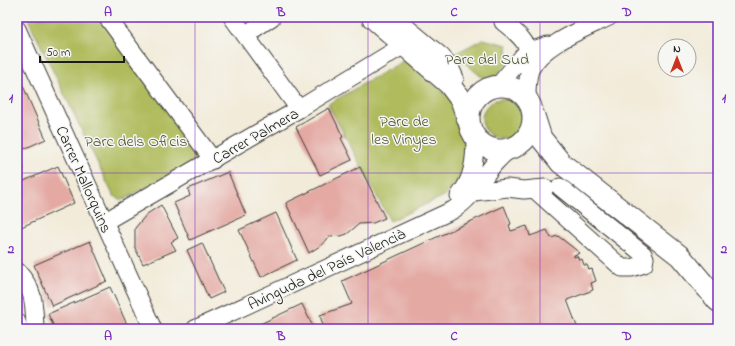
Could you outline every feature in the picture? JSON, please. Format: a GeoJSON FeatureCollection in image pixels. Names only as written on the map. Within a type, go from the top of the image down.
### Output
{"type":"FeatureCollection","features":[{"type":"Feature","properties":{"kind":"main road"},"geometry":{"type":"LineString","coordinates":[[372,17],[455,90],[461,100],[472,129],[482,145],[490,149],[500,150],[527,149],[561,163],[680,256],[718,301]]}},
{"type":"Feature","properties":{"kind":"main road"},"geometry":{"type":"LineString","coordinates":[[380,17],[433,62],[455,78],[490,88],[510,87],[518,90],[530,107],[541,138],[561,163]]}},
{"type":"Feature","properties":{"kind":"main road"},"geometry":{"type":"LineString","coordinates":[[472,129],[470,109],[474,99],[490,88]]}},
{"type":"Feature","properties":{"kind":"main road"},"geometry":{"type":"LineString","coordinates":[[511,149],[522,143],[529,135],[532,126],[530,107]]}},
{"type":"Feature","properties":{"kind":"street"},"geometry":{"type":"LineString","coordinates":[[107,17],[213,160]]}},
{"type":"Feature","properties":{"kind":"street"},"geometry":{"type":"LineString","coordinates":[[232,17],[299,109]]}},
{"type":"Feature","properties":{"kind":"street"},"geometry":{"type":"LineString","coordinates":[[245,35],[272,17]]}},
{"type":"Feature","properties":{"kind":"street"},"geometry":{"type":"LineString","coordinates":[[394,17],[442,56],[449,65],[455,78]]}},
{"type":"Feature","properties":{"kind":"street"},"geometry":{"type":"LineString","coordinates":[[490,88],[538,58],[562,40],[609,17]]}},
{"type":"Feature","properties":{"kind":"street"},"geometry":{"type":"LineString","coordinates":[[501,20],[531,48],[531,57],[523,67]]}},
{"type":"Feature","properties":{"kind":"street"},"geometry":{"type":"LineString","coordinates":[[501,20],[523,67],[530,107]]}},
{"type":"Feature","properties":{"kind":"street","name":"Carrer Mallorquins"},"geometry":{"type":"LineString","coordinates":[[17,29],[153,329]]}},
{"type":"Feature","properties":{"kind":"street"},"geometry":{"type":"LineString","coordinates":[[531,48],[562,40]]}},
{"type":"Feature","properties":{"kind":"street","name":"Carrer Palmera"},"geometry":{"type":"LineString","coordinates":[[104,222],[213,160],[404,45]]}},
{"type":"Feature","properties":{"kind":"street"},"geometry":{"type":"LineString","coordinates":[[434,218],[458,197],[469,181],[475,161],[472,129]]}},
{"type":"Feature","properties":{"kind":"street","name":"Avinguda del País Valencià"},"geometry":{"type":"LineString","coordinates":[[195,329],[461,205],[474,192],[500,156],[511,149]]}},
{"type":"Feature","properties":{"kind":"street"},"geometry":{"type":"LineString","coordinates":[[488,171],[495,182],[507,188]]}},
{"type":"Feature","properties":{"kind":"street"},"geometry":{"type":"LineString","coordinates":[[474,192],[507,188],[534,190],[560,187],[569,184],[580,177]]}},
{"type":"Feature","properties":{"kind":"street"},"geometry":{"type":"LineString","coordinates":[[534,190],[622,268],[632,268],[644,264],[645,258],[643,254],[560,187]]}},
{"type":"Feature","properties":{"kind":"street"},"geometry":{"type":"LineString","coordinates":[[17,271],[25,280],[32,294],[35,329]]}},
{"type":"Feature","properties":{"kind":"street"},"geometry":{"type":"LineString","coordinates":[[17,322],[19,329]]}},
{"type":"Feature","properties":{"kind":"green space","name":"Parc dels Oficis"},"geometry":{"type":"Polygon","coordinates":[[[27,17],[101,17],[205,156],[125,199],[121,200],[113,195],[27,17]]]}},
{"type":"Feature","properties":{"kind":"green space","name":"Parc del Sud"},"geometry":{"type":"Polygon","coordinates":[[[483,39],[507,45],[508,57],[506,65],[496,76],[483,78],[454,54],[483,39]]]}},
{"type":"Feature","properties":{"kind":"green space","name":"Parc de les Vinyes"},"geometry":{"type":"Polygon","coordinates":[[[405,60],[451,98],[459,120],[460,130],[466,147],[466,159],[460,179],[446,195],[390,221],[328,104],[405,60]]]}},
{"type":"Feature","properties":{"kind":"green space"},"geometry":{"type":"Polygon","coordinates":[[[506,99],[513,102],[519,108],[522,119],[521,127],[513,136],[506,139],[498,139],[491,136],[483,127],[482,115],[485,108],[494,100],[506,99]]]}},
{"type":"Feature","properties":{"kind":"building"},"geometry":{"type":"Polygon","coordinates":[[[17,72],[46,139],[17,152],[17,72]]]}},
{"type":"Feature","properties":{"kind":"building"},"geometry":{"type":"Polygon","coordinates":[[[329,108],[352,160],[320,175],[296,127],[329,108]]]}},
{"type":"Feature","properties":{"kind":"building"},"geometry":{"type":"Polygon","coordinates":[[[17,154],[24,169],[17,172],[17,154]]]}},
{"type":"Feature","properties":{"kind":"building"},"geometry":{"type":"Polygon","coordinates":[[[58,166],[74,203],[17,229],[17,184],[58,166]]]}},
{"type":"Feature","properties":{"kind":"building"},"geometry":{"type":"Polygon","coordinates":[[[360,167],[385,218],[373,223],[359,224],[347,234],[329,237],[323,244],[309,253],[286,203],[360,167]]]}},
{"type":"Feature","properties":{"kind":"building"},"geometry":{"type":"Polygon","coordinates":[[[228,172],[246,215],[190,240],[174,203],[190,196],[188,189],[228,172]]]}},
{"type":"Feature","properties":{"kind":"building"},"geometry":{"type":"Polygon","coordinates":[[[161,205],[178,238],[171,242],[176,250],[143,264],[135,248],[135,228],[147,214],[161,205]]]}},
{"type":"Feature","properties":{"kind":"building"},"geometry":{"type":"Polygon","coordinates":[[[504,206],[511,224],[509,225],[511,231],[527,226],[530,236],[547,230],[551,238],[558,236],[580,253],[574,255],[574,257],[577,256],[579,260],[582,259],[584,265],[587,265],[589,270],[592,269],[596,281],[591,283],[593,290],[567,300],[578,329],[324,329],[320,315],[352,304],[342,281],[504,206]]]}},
{"type":"Feature","properties":{"kind":"building"},"geometry":{"type":"Polygon","coordinates":[[[276,213],[297,260],[261,277],[239,230],[276,213]]]}},
{"type":"Feature","properties":{"kind":"building"},"geometry":{"type":"Polygon","coordinates":[[[90,241],[107,281],[52,306],[34,265],[90,241]]]}},
{"type":"Feature","properties":{"kind":"building"},"geometry":{"type":"Polygon","coordinates":[[[202,243],[224,292],[209,299],[187,250],[202,243]]]}},
{"type":"Feature","properties":{"kind":"building"},"geometry":{"type":"Polygon","coordinates":[[[110,287],[129,329],[55,329],[48,314],[110,287]]]}},
{"type":"Feature","properties":{"kind":"building"},"geometry":{"type":"Polygon","coordinates":[[[302,304],[314,329],[258,329],[256,326],[302,304]]]}}]}
